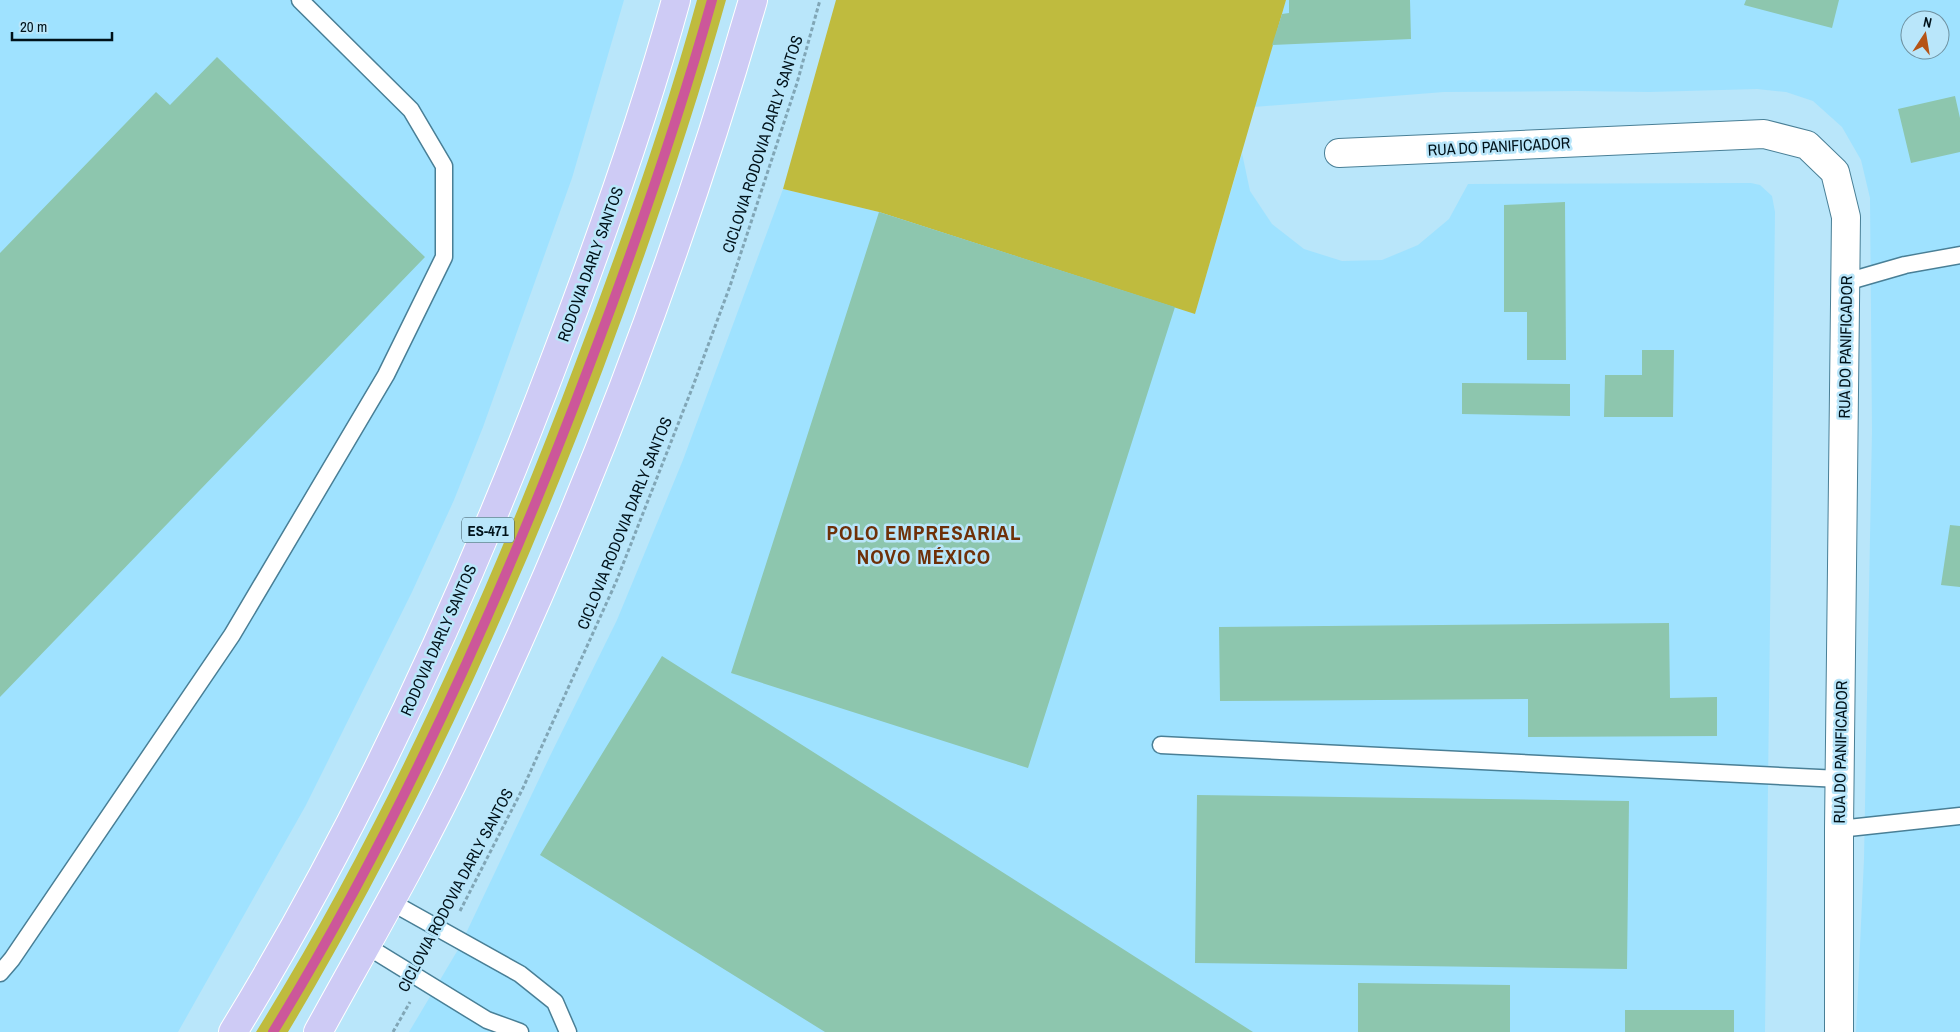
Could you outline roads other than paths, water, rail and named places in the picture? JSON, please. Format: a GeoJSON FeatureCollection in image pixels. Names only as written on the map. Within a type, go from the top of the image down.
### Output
{"type":"FeatureCollection","features":[{"type":"Feature","properties":{"kind":"main road","name":"RODOVIA DARLY SANTOS"},"geometry":{"type":"LineString","coordinates":[[233,1032],[302,914],[352,822],[398,728],[488,529],[527,434],[600,240],[636,134],[676,0]]}},
{"type":"Feature","properties":{"kind":"main road"},"geometry":{"type":"LineString","coordinates":[[318,1032],[391,902],[468,750],[556,557],[669,264],[703,165],[753,0]]}},
{"type":"Feature","properties":{"kind":"street","name":"RUA DO PANIFICADOR"},"geometry":{"type":"LineString","coordinates":[[1339,153],[1764,134],[1807,146],[1835,172],[1846,217],[1839,1032]]}},
{"type":"Feature","properties":{"kind":"lane"},"geometry":{"type":"LineString","coordinates":[[0,973],[18,950],[232,636],[386,375],[444,257],[444,166],[411,110],[300,0]]}},
{"type":"Feature","properties":{"kind":"lane"},"geometry":{"type":"LineString","coordinates":[[1846,282],[1905,265],[1960,255]]}},
{"type":"Feature","properties":{"kind":"lane"},"geometry":{"type":"LineString","coordinates":[[1161,745],[1840,779]]}},
{"type":"Feature","properties":{"kind":"lane"},"geometry":{"type":"LineString","coordinates":[[1840,830],[1960,816]]}},
{"type":"Feature","properties":{"kind":"lane"},"geometry":{"type":"LineString","coordinates":[[391,902],[520,974],[555,1002],[568,1032]]}},
{"type":"Feature","properties":{"kind":"lane"},"geometry":{"type":"LineString","coordinates":[[366,945],[487,1020],[520,1032]]}},
{"type":"Feature","properties":{"kind":"waterway"},"geometry":{"type":"LineString","coordinates":[[273,1032],[364,873],[406,791],[446,708],[520,540],[622,278],[670,140],[712,0]]}},
{"type":"Feature","properties":{"kind":"district","name":"POLO EMPRESARIAL NOVO MÉXICO"},"geometry":{"type":"Point","coordinates":[924,544]}}]}
